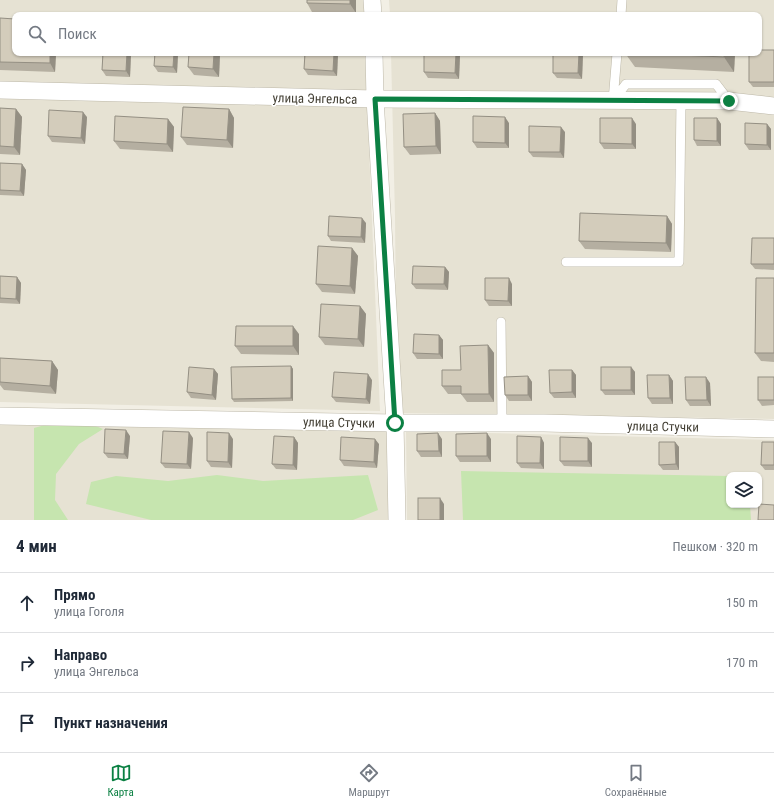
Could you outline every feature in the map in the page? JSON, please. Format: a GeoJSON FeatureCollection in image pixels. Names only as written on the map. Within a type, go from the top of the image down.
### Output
{"type":"FeatureCollection","features":[{"type":"Feature","properties":{"kind":"street"},"geometry":{"type":"LineString","coordinates":[[372,0],[373,12]]}},
{"type":"Feature","properties":{"kind":"street"},"geometry":{"type":"LineString","coordinates":[[374,56],[375,99],[395,423],[397,520]]}},
{"type":"Feature","properties":{"kind":"street","name":"улица Энгельса"},"geometry":{"type":"LineString","coordinates":[[0,90],[375,99],[729,101],[774,106]]}},
{"type":"Feature","properties":{"kind":"street","name":"улица Стучки"},"geometry":{"type":"LineString","coordinates":[[0,416],[395,423],[502,423],[774,429]]}},
{"type":"Feature","properties":{"kind":"lane"},"geometry":{"type":"LineString","coordinates":[[621,12],[622,0]]}},
{"type":"Feature","properties":{"kind":"lane"},"geometry":{"type":"LineString","coordinates":[[612,100],[617,56]]}},
{"type":"Feature","properties":{"kind":"lane"},"geometry":{"type":"LineString","coordinates":[[612,100],[626,84],[716,84],[729,101]]}},
{"type":"Feature","properties":{"kind":"lane"},"geometry":{"type":"LineString","coordinates":[[566,262],[679,262],[681,101]]}},
{"type":"Feature","properties":{"kind":"lane"},"geometry":{"type":"LineString","coordinates":[[501,322],[502,423]]}},
{"type":"Feature","properties":{"kind":"shaded area"},"geometry":{"type":"Polygon","coordinates":[[[0,0],[364,0],[364,12],[12,12],[12,56],[365,56],[380,411],[0,402],[0,0]]]}},
{"type":"Feature","properties":{"kind":"shaded area"},"geometry":{"type":"Polygon","coordinates":[[[389,0],[774,0],[774,419],[397,413],[395,216],[391,56],[762,56],[762,12],[390,12],[389,0]]]}},
{"type":"Feature","properties":{"kind":"shaded area"},"geometry":{"type":"Polygon","coordinates":[[[0,425],[390,431],[391,520],[0,520],[0,425]]]}},
{"type":"Feature","properties":{"kind":"shaded area"},"geometry":{"type":"Polygon","coordinates":[[[406,431],[774,440],[774,520],[407,520],[406,431]]]}},
{"type":"Feature","properties":{"kind":"green space"},"geometry":{"type":"Polygon","coordinates":[[[74,417],[103,429],[79,444],[56,474],[55,500],[68,520],[34,520],[34,428],[74,417]]]}},
{"type":"Feature","properties":{"kind":"green space"},"geometry":{"type":"Polygon","coordinates":[[[461,471],[726,476],[726,508],[750,508],[751,520],[463,520],[461,471]]]}},
{"type":"Feature","properties":{"kind":"green space"},"geometry":{"type":"Polygon","coordinates":[[[217,475],[263,481],[368,475],[378,510],[353,520],[151,520],[86,504],[91,482],[116,476],[168,481],[217,475]]]}},
{"type":"Feature","properties":{"kind":"building"},"geometry":{"type":"Polygon","coordinates":[[[307,0],[350,0],[350,4],[307,3],[307,0]]]}},
{"type":"Feature","properties":{"kind":"building"},"geometry":{"type":"Polygon","coordinates":[[[0,18],[12,19],[12,56],[50,56],[50,63],[0,62],[0,18]]]}},
{"type":"Feature","properties":{"kind":"building"},"geometry":{"type":"Polygon","coordinates":[[[762,50],[774,50],[774,82],[749,82],[749,56],[762,56],[762,50]]]}},
{"type":"Feature","properties":{"kind":"building"},"geometry":{"type":"Polygon","coordinates":[[[103,56],[127,56],[126,71],[102,70],[103,56]]]}},
{"type":"Feature","properties":{"kind":"building"},"geometry":{"type":"Polygon","coordinates":[[[155,56],[174,56],[173,67],[154,66],[155,56]]]}},
{"type":"Feature","properties":{"kind":"building"},"geometry":{"type":"Polygon","coordinates":[[[189,56],[214,56],[213,69],[188,67],[189,56]]]}},
{"type":"Feature","properties":{"kind":"building"},"geometry":{"type":"Polygon","coordinates":[[[305,56],[334,56],[333,71],[304,69],[305,56]]]}},
{"type":"Feature","properties":{"kind":"building"},"geometry":{"type":"Polygon","coordinates":[[[424,56],[456,56],[455,73],[424,72],[424,56]]]}},
{"type":"Feature","properties":{"kind":"building"},"geometry":{"type":"Polygon","coordinates":[[[553,56],[579,56],[578,73],[553,73],[553,56]]]}},
{"type":"Feature","properties":{"kind":"building"},"geometry":{"type":"Polygon","coordinates":[[[702,56],[724,56],[724,57],[702,56]]]}},
{"type":"Feature","properties":{"kind":"building"},"geometry":{"type":"Polygon","coordinates":[[[183,107],[229,109],[227,140],[181,137],[183,107]]]}},
{"type":"Feature","properties":{"kind":"building"},"geometry":{"type":"Polygon","coordinates":[[[0,108],[16,109],[14,147],[0,146],[0,108]]]}},
{"type":"Feature","properties":{"kind":"building"},"geometry":{"type":"Polygon","coordinates":[[[49,110],[83,112],[81,138],[48,136],[49,110]]]}},
{"type":"Feature","properties":{"kind":"building"},"geometry":{"type":"Polygon","coordinates":[[[435,113],[436,146],[404,147],[403,114],[435,113]]]}},
{"type":"Feature","properties":{"kind":"building"},"geometry":{"type":"Polygon","coordinates":[[[115,116],[168,119],[167,144],[114,141],[115,116]]]}},
{"type":"Feature","properties":{"kind":"building"},"geometry":{"type":"Polygon","coordinates":[[[473,116],[505,117],[505,143],[473,142],[473,116]]]}},
{"type":"Feature","properties":{"kind":"building"},"geometry":{"type":"Polygon","coordinates":[[[600,118],[632,118],[632,144],[600,143],[600,118]]]}},
{"type":"Feature","properties":{"kind":"building"},"geometry":{"type":"Polygon","coordinates":[[[694,118],[717,118],[717,141],[694,140],[694,118]]]}},
{"type":"Feature","properties":{"kind":"building"},"geometry":{"type":"Polygon","coordinates":[[[745,123],[767,124],[767,145],[745,144],[745,123]]]}},
{"type":"Feature","properties":{"kind":"building"},"geometry":{"type":"Polygon","coordinates":[[[529,126],[561,127],[560,152],[529,152],[529,126]]]}},
{"type":"Feature","properties":{"kind":"building"},"geometry":{"type":"Polygon","coordinates":[[[0,163],[22,164],[20,191],[0,190],[0,163]]]}},
{"type":"Feature","properties":{"kind":"building"},"geometry":{"type":"Polygon","coordinates":[[[580,213],[667,216],[666,243],[579,241],[580,213]]]}},
{"type":"Feature","properties":{"kind":"building"},"geometry":{"type":"Polygon","coordinates":[[[329,216],[362,218],[361,237],[328,236],[329,216]]]}},
{"type":"Feature","properties":{"kind":"building"},"geometry":{"type":"Polygon","coordinates":[[[752,238],[774,238],[774,264],[751,264],[752,238]]]}},
{"type":"Feature","properties":{"kind":"building"},"geometry":{"type":"Polygon","coordinates":[[[318,246],[352,248],[350,286],[316,284],[318,246]]]}},
{"type":"Feature","properties":{"kind":"building"},"geometry":{"type":"Polygon","coordinates":[[[413,266],[445,267],[444,284],[412,284],[413,266]]]}},
{"type":"Feature","properties":{"kind":"building"},"geometry":{"type":"Polygon","coordinates":[[[0,276],[17,277],[16,299],[0,298],[0,276]]]}},
{"type":"Feature","properties":{"kind":"building"},"geometry":{"type":"Polygon","coordinates":[[[485,278],[509,278],[508,301],[485,300],[485,278]]]}},
{"type":"Feature","properties":{"kind":"building"},"geometry":{"type":"Polygon","coordinates":[[[756,278],[774,278],[774,353],[755,353],[756,278]]]}},
{"type":"Feature","properties":{"kind":"building"},"geometry":{"type":"Polygon","coordinates":[[[321,304],[360,306],[358,339],[319,337],[321,304]]]}},
{"type":"Feature","properties":{"kind":"building"},"geometry":{"type":"Polygon","coordinates":[[[236,326],[293,326],[293,346],[235,346],[236,326]]]}},
{"type":"Feature","properties":{"kind":"building"},"geometry":{"type":"Polygon","coordinates":[[[414,334],[439,335],[439,354],[413,353],[414,334]]]}},
{"type":"Feature","properties":{"kind":"building"},"geometry":{"type":"Polygon","coordinates":[[[488,345],[489,394],[461,394],[461,386],[442,386],[442,370],[461,370],[460,346],[488,345]]]}},
{"type":"Feature","properties":{"kind":"building"},"geometry":{"type":"Polygon","coordinates":[[[0,358],[52,361],[50,386],[0,382],[0,358]]]}},
{"type":"Feature","properties":{"kind":"building"},"geometry":{"type":"Polygon","coordinates":[[[291,366],[291,398],[232,399],[231,367],[291,366]]]}},
{"type":"Feature","properties":{"kind":"building"},"geometry":{"type":"Polygon","coordinates":[[[189,367],[214,369],[212,395],[187,392],[189,367]]]}},
{"type":"Feature","properties":{"kind":"building"},"geometry":{"type":"Polygon","coordinates":[[[601,367],[631,367],[631,390],[601,390],[601,367]]]}},
{"type":"Feature","properties":{"kind":"building"},"geometry":{"type":"Polygon","coordinates":[[[549,370],[572,370],[572,392],[550,393],[549,370]]]}},
{"type":"Feature","properties":{"kind":"building"},"geometry":{"type":"Polygon","coordinates":[[[334,372],[368,374],[366,399],[332,397],[334,372]]]}},
{"type":"Feature","properties":{"kind":"building"},"geometry":{"type":"Polygon","coordinates":[[[647,375],[669,375],[670,398],[648,398],[647,375]]]}},
{"type":"Feature","properties":{"kind":"building"},"geometry":{"type":"Polygon","coordinates":[[[528,376],[528,395],[505,395],[504,377],[528,376]]]}},
{"type":"Feature","properties":{"kind":"building"},"geometry":{"type":"Polygon","coordinates":[[[685,377],[706,377],[707,400],[686,400],[685,377]]]}},
{"type":"Feature","properties":{"kind":"building"},"geometry":{"type":"Polygon","coordinates":[[[758,377],[774,377],[774,400],[758,400],[758,377]]]}},
{"type":"Feature","properties":{"kind":"building"},"geometry":{"type":"Polygon","coordinates":[[[105,429],[126,430],[124,454],[104,453],[105,429]]]}},
{"type":"Feature","properties":{"kind":"building"},"geometry":{"type":"Polygon","coordinates":[[[163,431],[189,432],[187,464],[161,463],[163,431]]]}},
{"type":"Feature","properties":{"kind":"building"},"geometry":{"type":"Polygon","coordinates":[[[207,432],[229,433],[228,462],[207,461],[207,432]]]}},
{"type":"Feature","properties":{"kind":"building"},"geometry":{"type":"Polygon","coordinates":[[[438,433],[439,451],[417,451],[417,434],[438,433]]]}},
{"type":"Feature","properties":{"kind":"building"},"geometry":{"type":"Polygon","coordinates":[[[487,433],[487,456],[456,456],[456,434],[487,433]]]}},
{"type":"Feature","properties":{"kind":"building"},"geometry":{"type":"Polygon","coordinates":[[[274,436],[294,437],[293,465],[272,464],[274,436]]]}},
{"type":"Feature","properties":{"kind":"building"},"geometry":{"type":"Polygon","coordinates":[[[517,436],[541,437],[540,463],[517,463],[517,436]]]}},
{"type":"Feature","properties":{"kind":"building"},"geometry":{"type":"Polygon","coordinates":[[[341,437],[375,439],[374,462],[340,460],[341,437]]]}},
{"type":"Feature","properties":{"kind":"building"},"geometry":{"type":"Polygon","coordinates":[[[560,437],[588,438],[588,461],[560,461],[560,437]]]}},
{"type":"Feature","properties":{"kind":"building"},"geometry":{"type":"Polygon","coordinates":[[[659,442],[675,442],[676,464],[659,465],[659,442]]]}},
{"type":"Feature","properties":{"kind":"building"},"geometry":{"type":"Polygon","coordinates":[[[762,442],[774,442],[774,465],[761,465],[762,442]]]}},
{"type":"Feature","properties":{"kind":"building"},"geometry":{"type":"Polygon","coordinates":[[[418,498],[440,498],[440,520],[418,520],[418,498]]]}},
{"type":"Feature","properties":{"kind":"building"},"geometry":{"type":"Polygon","coordinates":[[[762,504],[774,505],[774,520],[758,520],[759,508],[762,508],[762,504]]]}},
{"type":"Feature","properties":{"kind":"route"},"geometry":{"type":"LineString","coordinates":[[395,423],[375,99],[729,101]]}}]}
